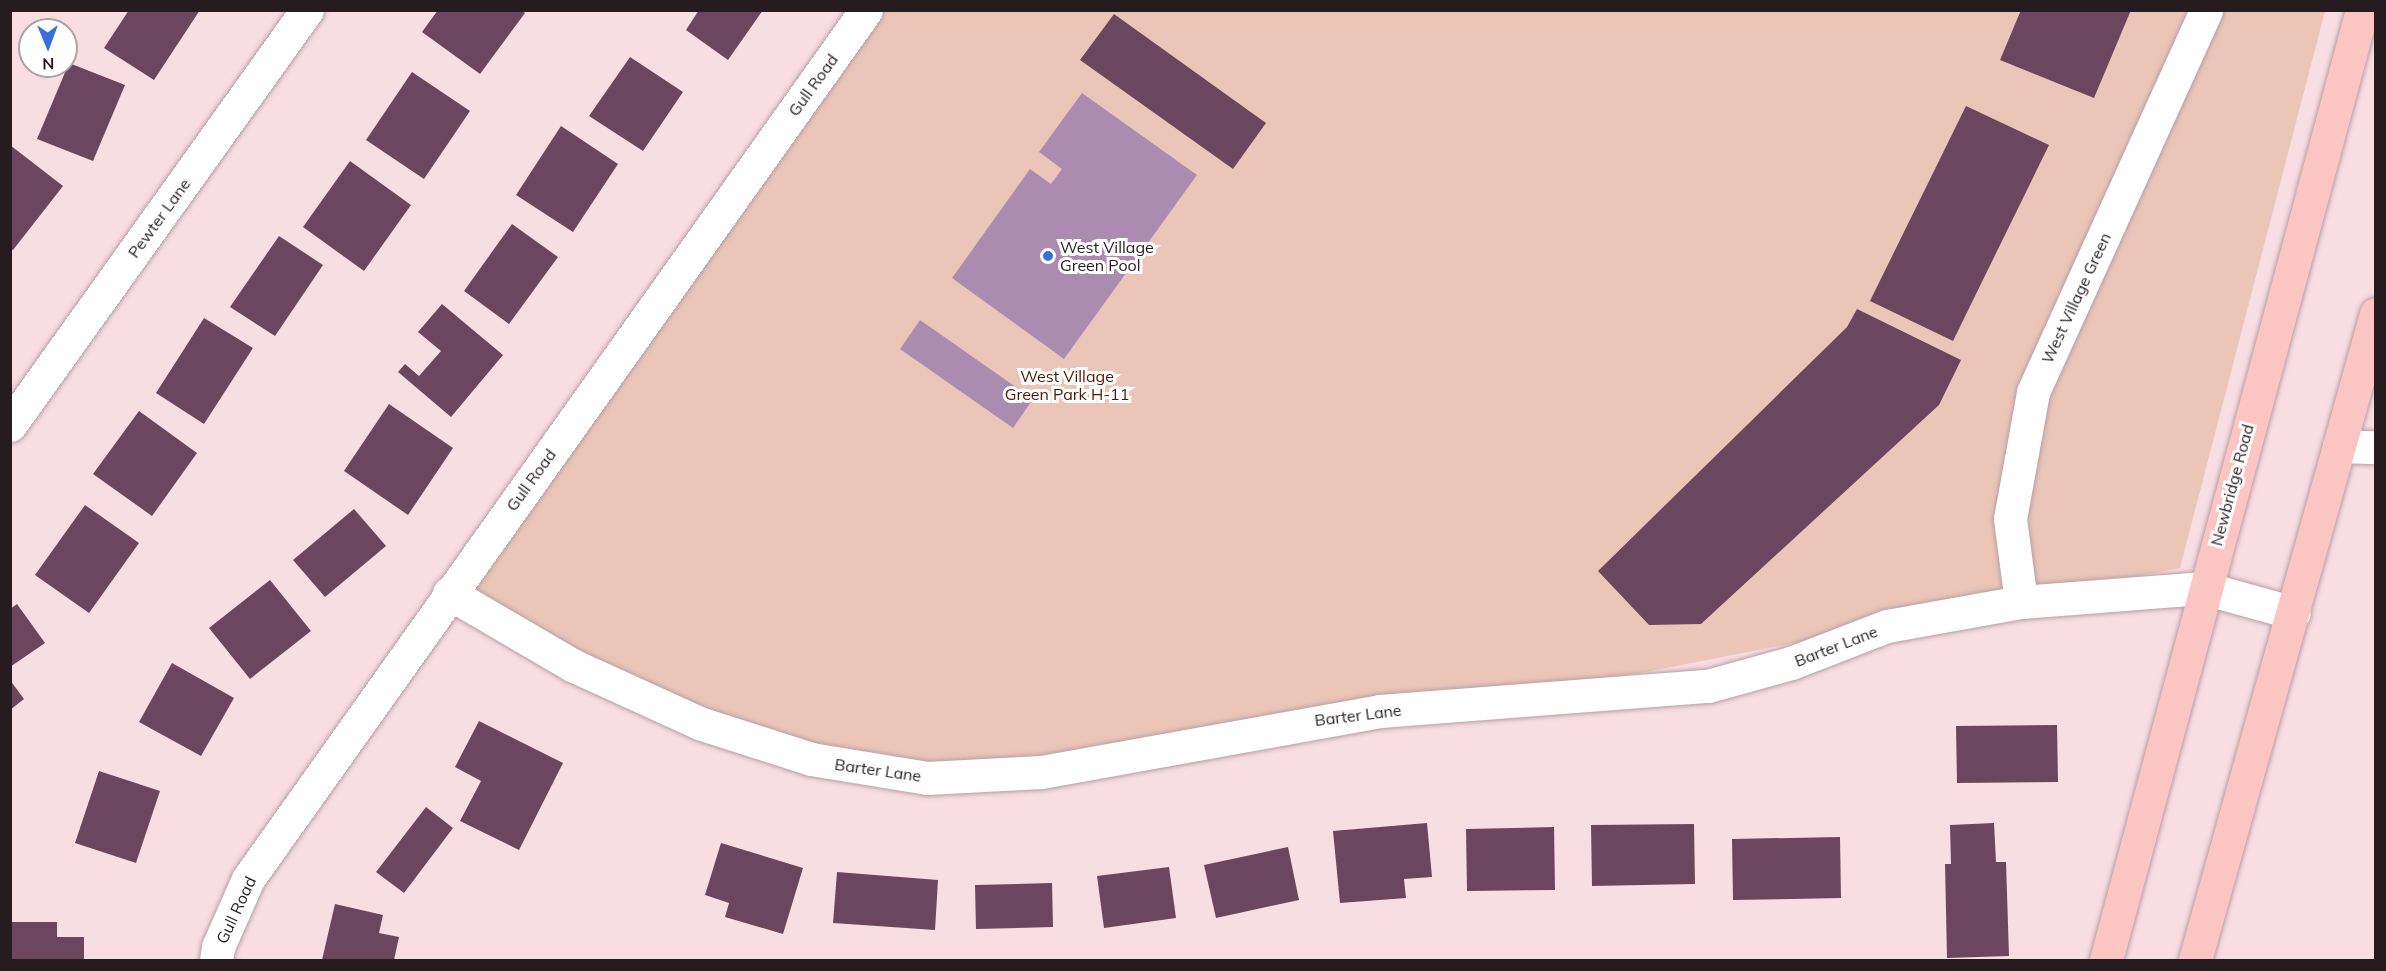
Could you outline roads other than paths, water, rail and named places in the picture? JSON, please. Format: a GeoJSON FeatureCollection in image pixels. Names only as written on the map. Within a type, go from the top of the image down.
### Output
{"type":"FeatureCollection","features":[{"type":"Feature","properties":{"kind":"main road","name":"Newbridge Road"},"geometry":{"type":"LineString","coordinates":[[2106,960],[2204,588],[2362,10]]}},
{"type":"Feature","properties":{"kind":"main road"},"geometry":{"type":"LineString","coordinates":[[2194,960],[2294,613],[2376,315]]}},
{"type":"Feature","properties":{"kind":"street","name":"Pewter Lane"},"geometry":{"type":"LineString","coordinates":[[10,425],[307,10]]}},
{"type":"Feature","properties":{"kind":"street","name":"Gull Road"},"geometry":{"type":"LineString","coordinates":[[216,960],[218,947],[248,879],[449,593],[866,10]]}},
{"type":"Feature","properties":{"kind":"street","name":"West Village Green"},"geometry":{"type":"LineString","coordinates":[[2021,602],[2010,519],[2032,392],[2206,10]]}},
{"type":"Feature","properties":{"kind":"street"},"geometry":{"type":"LineString","coordinates":[[2340,447],[2376,447]]}},
{"type":"Feature","properties":{"kind":"street","name":"Barter Lane"},"geometry":{"type":"LineString","coordinates":[[449,593],[572,665],[699,723],[811,759],[927,777],[1041,772],[1380,711],[1708,686],[1791,663],[1887,626],[2021,602],[2204,588],[2294,613]]}},
{"type":"Feature","properties":{"kind":"place","name":"West Village Green Pool"},"geometry":{"type":"Point","coordinates":[1048,256]}},
{"type":"Feature","properties":{"kind":"park label","name":"West Village Green Park H-11"},"geometry":{"type":"Point","coordinates":[1067,385]}}]}
